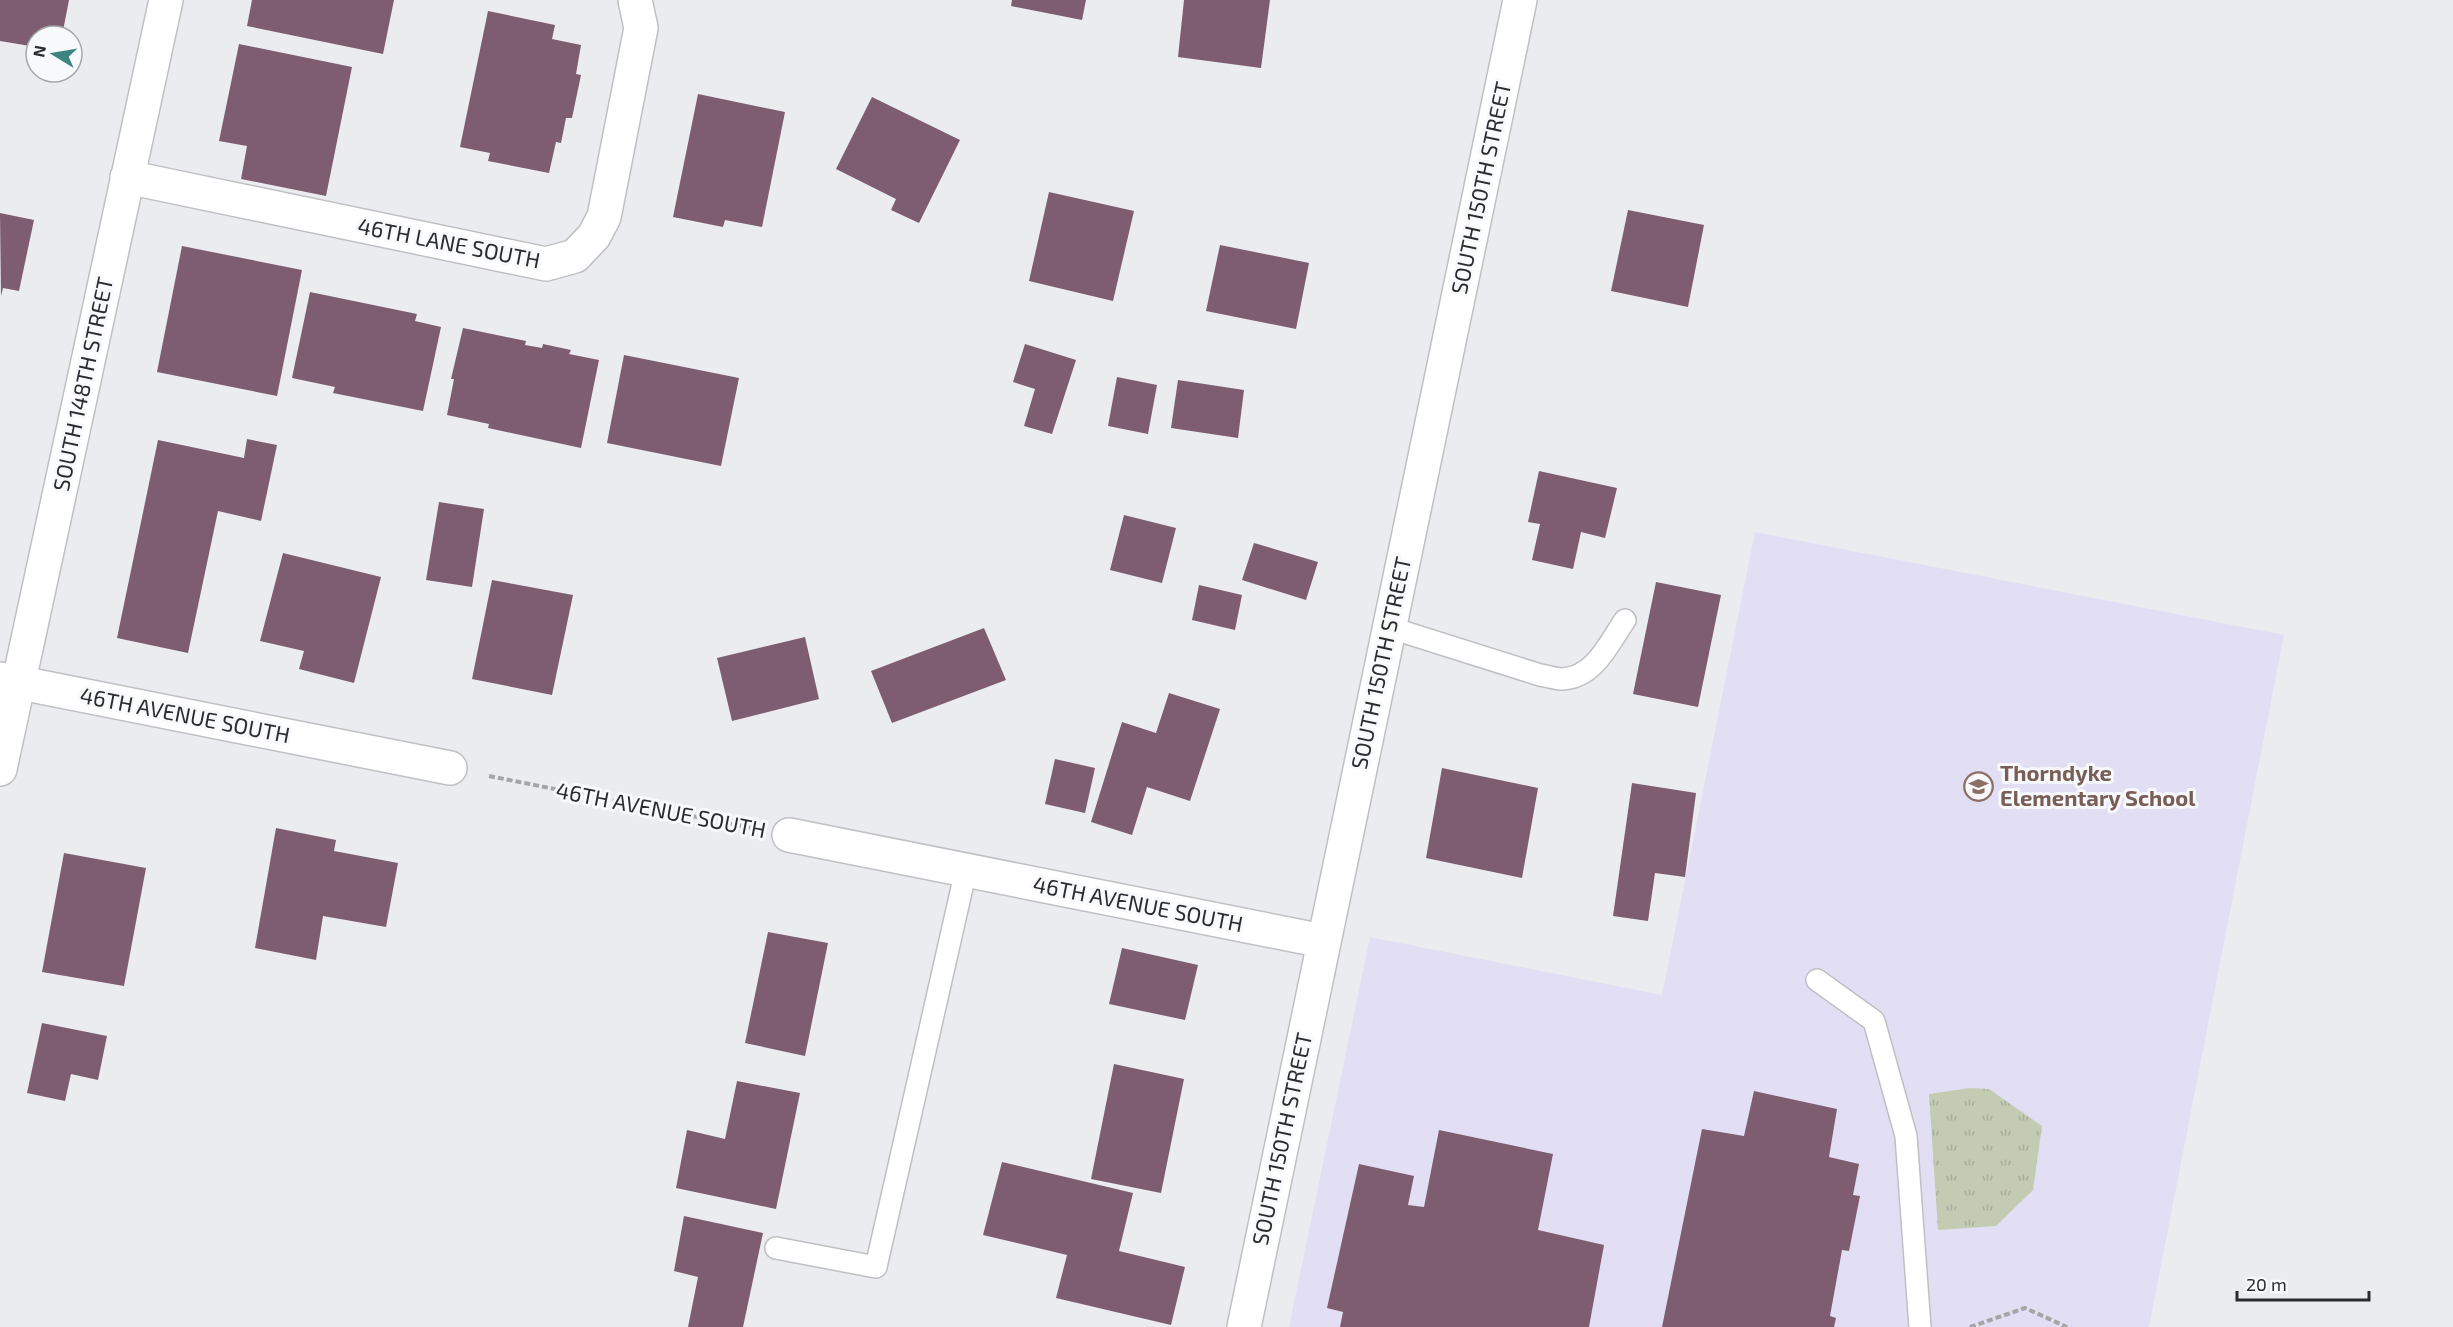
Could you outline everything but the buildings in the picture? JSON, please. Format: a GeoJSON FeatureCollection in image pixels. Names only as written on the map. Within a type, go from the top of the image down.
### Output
{"type":"FeatureCollection","features":[{"type":"Feature","properties":{"kind":"street","name":"SOUTH 148TH STREET"},"geometry":{"type":"LineString","coordinates":[[0,769],[9,681],[128,177],[166,0]]}},
{"type":"Feature","properties":{"kind":"street","name":"46TH LANE SOUTH"},"geometry":{"type":"LineString","coordinates":[[128,177],[546,264],[575,256],[594,236],[604,217],[641,28],[635,0]]}},
{"type":"Feature","properties":{"kind":"street","name":"SOUTH 150TH STREET"},"geometry":{"type":"LineString","coordinates":[[1244,1327],[1520,0]]}},
{"type":"Feature","properties":{"kind":"street","name":"46TH AVENUE SOUTH"},"geometry":{"type":"LineString","coordinates":[[9,681],[450,768]]}},
{"type":"Feature","properties":{"kind":"street","name":"46TH AVENUE SOUTH"},"geometry":{"type":"LineString","coordinates":[[789,835],[1323,941]]}},
{"type":"Feature","properties":{"kind":"lane"},"geometry":{"type":"LineString","coordinates":[[1388,627],[1540,675],[1562,679],[1595,666],[1625,620]]}},
{"type":"Feature","properties":{"kind":"lane"},"geometry":{"type":"LineString","coordinates":[[776,1248],[876,1267],[966,870]]}},
{"type":"Feature","properties":{"kind":"lane"},"geometry":{"type":"LineString","coordinates":[[1817,980],[1874,1021],[1906,1136],[1920,1327]]}},
{"type":"Feature","properties":{"kind":"path","name":"46TH AVENUE SOUTH"},"geometry":{"type":"LineString","coordinates":[[450,768],[789,835]]}},
{"type":"Feature","properties":{"kind":"path"},"geometry":{"type":"LineString","coordinates":[[1970,1327],[2025,1308],[2067,1327]]}},
{"type":"Feature","properties":{"kind":"shaded area","name":"Thorndyke Elementary School"},"geometry":{"type":"Polygon","coordinates":[[[1755,532],[2284,635],[2149,1327],[1289,1327],[1370,937],[1662,995],[1755,532]]]}},
{"type":"Feature","properties":{"kind":"green space"},"geometry":{"type":"Polygon","coordinates":[[[1970,1088],[1989,1089],[2042,1126],[2033,1190],[1996,1226],[1938,1230],[1929,1094],[1970,1088]]]}},
{"type":"Feature","properties":{"kind":"place","name":"Thorndyke Elementary School"},"geometry":{"type":"Point","coordinates":[1979,786]}}]}
